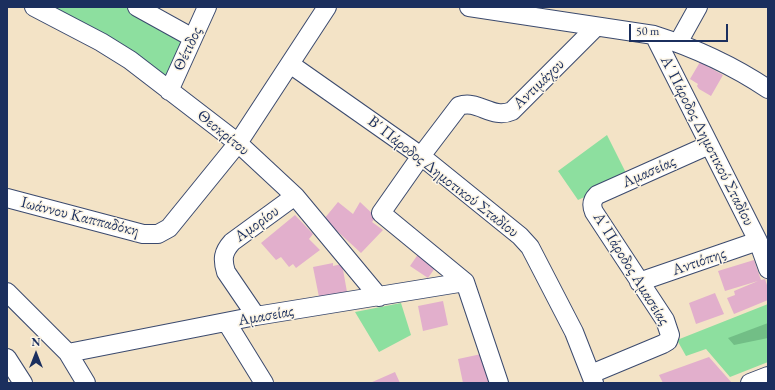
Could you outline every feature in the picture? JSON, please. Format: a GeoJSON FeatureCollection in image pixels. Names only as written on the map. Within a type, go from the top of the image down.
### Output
{"type":"FeatureCollection","features":[{"type":"Feature","properties":{"kind":"street","name":"Θεοκρίτου"},"geometry":{"type":"LineString","coordinates":[[34,7],[116,51],[143,69],[169,91],[238,143],[295,196],[379,297]]}},
{"type":"Feature","properties":{"kind":"street"},"geometry":{"type":"LineString","coordinates":[[138,7],[193,38]]}},
{"type":"Feature","properties":{"kind":"street","name":"Θέτιδος"},"geometry":{"type":"LineString","coordinates":[[169,91],[207,7]]}},
{"type":"Feature","properties":{"kind":"street","name":"Ιωάννου Καππαδόκη"},"geometry":{"type":"LineString","coordinates":[[7,198],[143,234],[158,234],[169,228],[238,143],[326,7]]}},
{"type":"Feature","properties":{"kind":"street"},"geometry":{"type":"LineString","coordinates":[[469,7],[654,35],[724,62],[768,89]]}},
{"type":"Feature","properties":{"kind":"street"},"geometry":{"type":"LineString","coordinates":[[678,43],[698,7]]}},
{"type":"Feature","properties":{"kind":"street","name":"Αντιμάχου"},"geometry":{"type":"LineString","coordinates":[[465,282],[381,213],[421,156],[459,106],[475,105],[493,113],[506,114],[517,107],[596,26]]}},
{"type":"Feature","properties":{"kind":"street","name":"Α΄ Πάροδος Δημοτικού Σταδίου"},"geometry":{"type":"LineString","coordinates":[[654,35],[758,241],[768,269]]}},
{"type":"Feature","properties":{"kind":"street","name":"Β΄ Πάροδος Δημοτικού Σταδίου"},"geometry":{"type":"LineString","coordinates":[[290,64],[421,156],[512,229],[530,247],[574,332],[592,379]]}},
{"type":"Feature","properties":{"kind":"street","name":"Αμασείας"},"geometry":{"type":"LineString","coordinates":[[592,202],[597,194],[709,145]]}},
{"type":"Feature","properties":{"kind":"street","name":"Αμορίου"},"geometry":{"type":"LineString","coordinates":[[256,316],[226,272],[223,256],[225,249],[232,242],[295,196]]}},
{"type":"Feature","properties":{"kind":"street","name":"Α΄ Πάροδος Αμασείας"},"geometry":{"type":"LineString","coordinates":[[592,202],[594,212],[665,320],[670,335],[668,341],[663,344],[592,379]]}},
{"type":"Feature","properties":{"kind":"street","name":"Αντιόπης"},"geometry":{"type":"LineString","coordinates":[[639,282],[758,241]]}},
{"type":"Feature","properties":{"kind":"street"},"geometry":{"type":"LineString","coordinates":[[465,282],[498,383]]}},
{"type":"Feature","properties":{"kind":"street","name":"Αμασείας"},"geometry":{"type":"LineString","coordinates":[[68,353],[227,323],[256,316],[465,282]]}},
{"type":"Feature","properties":{"kind":"street"},"geometry":{"type":"LineString","coordinates":[[7,292],[68,353],[86,383]]}},
{"type":"Feature","properties":{"kind":"street"},"geometry":{"type":"LineString","coordinates":[[227,323],[264,383]]}},
{"type":"Feature","properties":{"kind":"street"},"geometry":{"type":"LineString","coordinates":[[7,358],[23,383]]}},
{"type":"Feature","properties":{"kind":"green space"},"geometry":{"type":"Polygon","coordinates":[[[51,7],[128,7],[185,38],[168,79],[51,7]]]}},
{"type":"Feature","properties":{"kind":"green space"},"geometry":{"type":"Polygon","coordinates":[[[607,135],[628,177],[578,200],[558,171],[607,135]]]}},
{"type":"Feature","properties":{"kind":"green space"},"geometry":{"type":"Polygon","coordinates":[[[401,303],[411,335],[379,352],[355,312],[401,303]]]}},
{"type":"Feature","properties":{"kind":"green space"},"geometry":{"type":"Polygon","coordinates":[[[768,304],[768,362],[730,377],[706,349],[686,356],[677,340],[768,304]]]}},
{"type":"Feature","properties":{"kind":"green space"},"geometry":{"type":"Polygon","coordinates":[[[768,323],[768,338],[734,345],[728,338],[768,323]]]}},
{"type":"Feature","properties":{"kind":"building"},"geometry":{"type":"Polygon","coordinates":[[[700,62],[723,75],[711,96],[699,89],[697,86],[698,84],[690,79],[700,62]]]}},
{"type":"Feature","properties":{"kind":"building"},"geometry":{"type":"Polygon","coordinates":[[[338,202],[353,214],[360,202],[376,217],[372,222],[383,230],[361,253],[324,219],[338,202]]]}},
{"type":"Feature","properties":{"kind":"building"},"geometry":{"type":"Polygon","coordinates":[[[295,215],[313,234],[309,239],[320,250],[296,268],[293,264],[289,267],[281,257],[276,260],[261,243],[295,215]]]}},
{"type":"Feature","properties":{"kind":"building"},"geometry":{"type":"Polygon","coordinates":[[[421,250],[439,262],[428,278],[410,266],[421,250]]]}},
{"type":"Feature","properties":{"kind":"building"},"geometry":{"type":"Polygon","coordinates":[[[754,260],[761,280],[765,279],[768,288],[768,300],[734,314],[727,298],[735,295],[734,291],[758,281],[725,291],[718,271],[754,260]]]}},
{"type":"Feature","properties":{"kind":"building"},"geometry":{"type":"Polygon","coordinates":[[[333,263],[333,266],[342,264],[347,292],[319,297],[313,267],[333,263]]]}},
{"type":"Feature","properties":{"kind":"building"},"geometry":{"type":"Polygon","coordinates":[[[715,293],[724,314],[696,324],[689,303],[715,293]]]}},
{"type":"Feature","properties":{"kind":"building"},"geometry":{"type":"Polygon","coordinates":[[[443,301],[448,325],[423,331],[418,306],[443,301]]]}},
{"type":"Feature","properties":{"kind":"building"},"geometry":{"type":"Polygon","coordinates":[[[486,353],[493,383],[463,383],[458,359],[486,353]]]}},
{"type":"Feature","properties":{"kind":"building"},"geometry":{"type":"Polygon","coordinates":[[[709,357],[732,383],[663,383],[659,375],[709,357]]]}},
{"type":"Feature","properties":{"kind":"building"},"geometry":{"type":"Polygon","coordinates":[[[395,372],[400,383],[370,383],[395,372]]]}}]}
